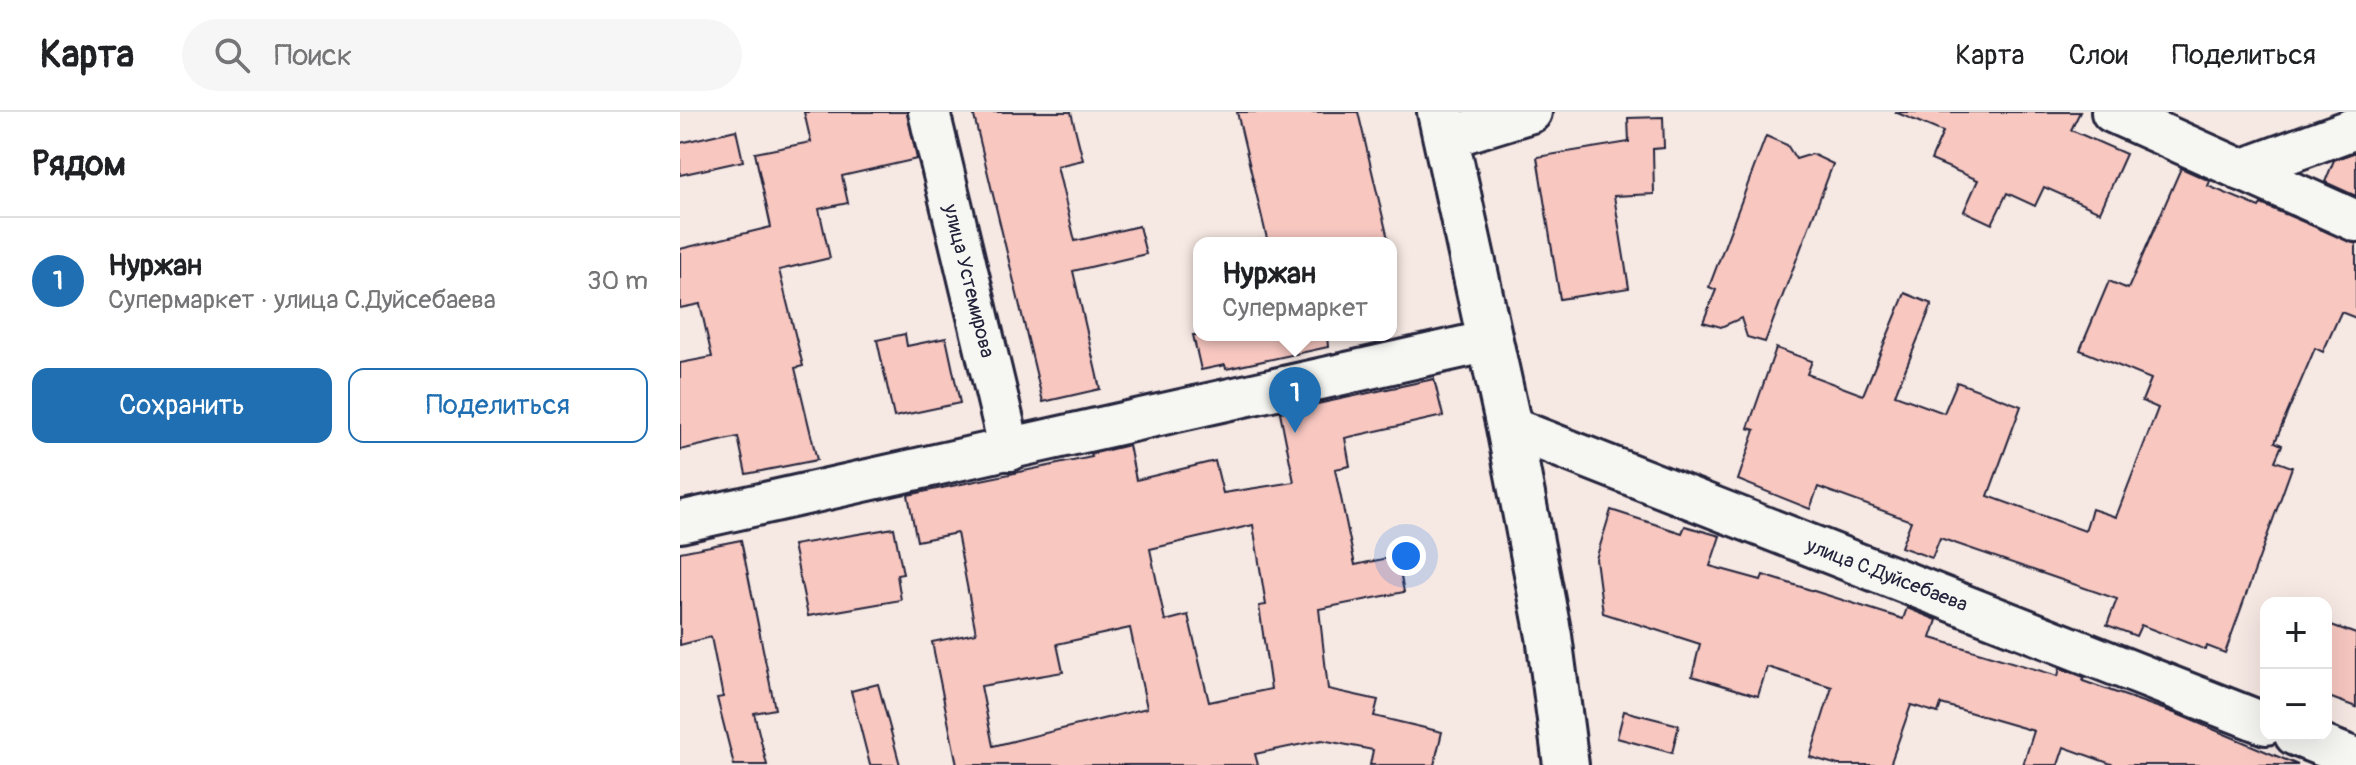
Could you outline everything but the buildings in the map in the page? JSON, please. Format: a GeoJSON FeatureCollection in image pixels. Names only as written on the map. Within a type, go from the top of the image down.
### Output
{"type":"FeatureCollection","features":[{"type":"Feature","properties":{"kind":"street","name":"улица Устемирова"},"geometry":{"type":"LineString","coordinates":[[929,112],[1010,450]]}},
{"type":"Feature","properties":{"kind":"street"},"geometry":{"type":"LineString","coordinates":[[1531,112],[1443,125],[1509,427],[1554,666],[1566,765]]}},
{"type":"Feature","properties":{"kind":"street"},"geometry":{"type":"LineString","coordinates":[[2112,112],[2356,221]]}},
{"type":"Feature","properties":{"kind":"street"},"geometry":{"type":"LineString","coordinates":[[2241,170],[2356,128]]}},
{"type":"Feature","properties":{"kind":"street"},"geometry":{"type":"LineString","coordinates":[[680,522],[1490,341]]}},
{"type":"Feature","properties":{"kind":"street","name":"улица С.Дуйсебаева"},"geometry":{"type":"LineString","coordinates":[[1509,427],[2260,722]]}},
{"type":"Feature","properties":{"kind":"street"},"geometry":{"type":"LineString","coordinates":[[2310,741],[2356,759]]}},
{"type":"Feature","properties":{"kind":"place","name":"Нуржан"},"geometry":{"type":"Point","coordinates":[1295,433]}}]}
